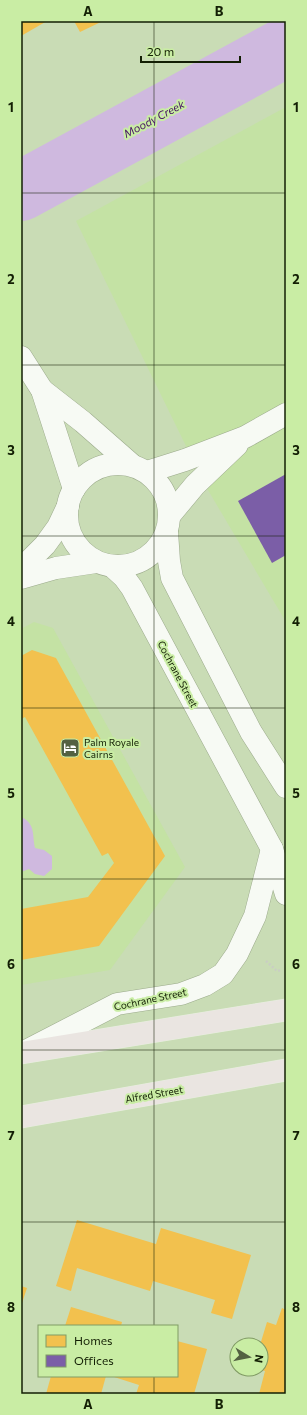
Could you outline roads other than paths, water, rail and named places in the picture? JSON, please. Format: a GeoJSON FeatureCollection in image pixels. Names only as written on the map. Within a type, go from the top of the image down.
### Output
{"type":"FeatureCollection","features":[{"type":"Feature","properties":{"kind":"main road"},"geometry":{"type":"LineString","coordinates":[[21,1053],[286,1010]]}},
{"type":"Feature","properties":{"kind":"main road","name":"Alfred Street"},"geometry":{"type":"LineString","coordinates":[[21,1118],[286,1070]]}},
{"type":"Feature","properties":{"kind":"street"},"geometry":{"type":"LineString","coordinates":[[21,357],[42,390],[71,497],[67,522],[72,538],[82,552],[105,564]]}},
{"type":"Feature","properties":{"kind":"street"},"geometry":{"type":"LineString","coordinates":[[42,390],[159,484],[167,498],[169,561],[172,578],[251,732],[286,787]]}},
{"type":"Feature","properties":{"kind":"street"},"geometry":{"type":"LineString","coordinates":[[21,569],[45,545],[58,527],[71,497],[85,476],[99,467],[116,464],[140,469],[185,460],[245,437],[286,414]]}},
{"type":"Feature","properties":{"kind":"street"},"geometry":{"type":"LineString","coordinates":[[21,578],[56,568],[105,564],[130,566],[146,559],[159,548],[168,524],[195,484],[245,437]]}},
{"type":"Feature","properties":{"kind":"street","name":"Cochrane Street"},"geometry":{"type":"LineString","coordinates":[[105,564],[124,578],[132,588],[272,849],[286,894]]}},
{"type":"Feature","properties":{"kind":"street","name":"Cochrane Street"},"geometry":{"type":"LineString","coordinates":[[21,1053],[117,1004],[181,994],[205,985],[223,974],[237,954],[255,916],[272,849]]}},
{"type":"Feature","properties":{"kind":"waterway","name":"Moody Creek"},"geometry":{"type":"LineString","coordinates":[[21,191],[286,47]]}},
{"type":"Feature","properties":{"kind":"place","name":"Palm Royale Cairns"},"geometry":{"type":"Point","coordinates":[70,748]}}]}
